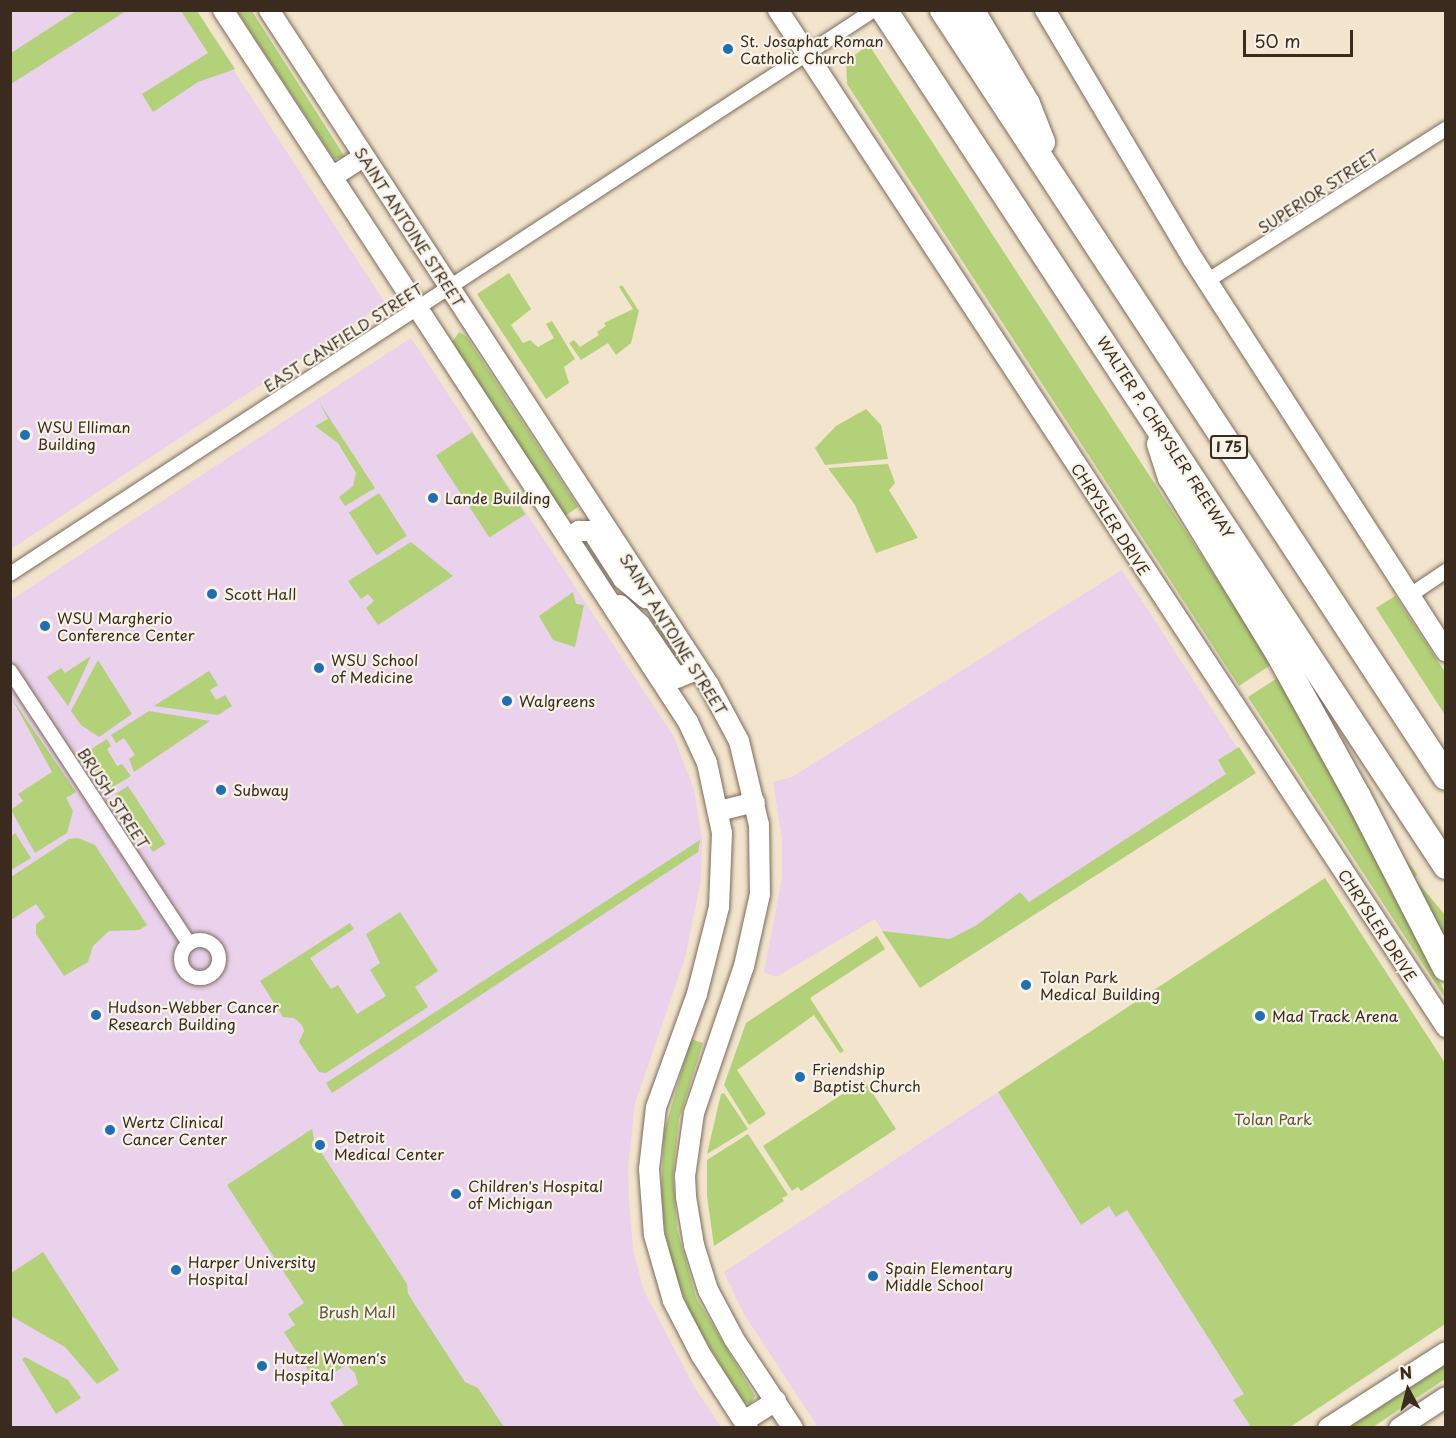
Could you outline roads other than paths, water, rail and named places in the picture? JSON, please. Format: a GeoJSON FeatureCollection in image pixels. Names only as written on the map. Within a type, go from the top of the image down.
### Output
{"type":"FeatureCollection","features":[{"type":"Feature","properties":{"kind":"highway","name":"WALTER P. CHRYSLER FREEWAY"},"geometry":{"type":"LineString","coordinates":[[884,10],[1446,866]]}},
{"type":"Feature","properties":{"kind":"highway","name":"I 75"},"geometry":{"type":"LineString","coordinates":[[943,10],[1446,777]]}},
{"type":"Feature","properties":{"kind":"highway"},"geometry":{"type":"LineString","coordinates":[[971,10],[1027,104],[1063,195]]}},
{"type":"Feature","properties":{"kind":"highway"},"geometry":{"type":"LineString","coordinates":[[1148,409],[1171,477],[1279,654],[1358,797],[1446,968]]}},
{"type":"Feature","properties":{"kind":"highway"},"geometry":{"type":"LineString","coordinates":[[1394,699],[1446,744]]}},
{"type":"Feature","properties":{"kind":"street"},"geometry":{"type":"LineString","coordinates":[[223,10],[569,538],[697,738],[719,812],[723,864],[719,907],[690,1013],[656,1107],[651,1132],[649,1168],[654,1235],[681,1320],[746,1424],[776,1401]]}},
{"type":"Feature","properties":{"kind":"street","name":"SAINT ANTOINE STREET"},"geometry":{"type":"LineString","coordinates":[[269,10],[660,609],[739,741],[755,802],[761,851],[760,894],[744,966],[701,1085],[688,1146],[685,1176],[690,1221],[708,1290],[734,1339],[794,1428]]}},
{"type":"Feature","properties":{"kind":"street","name":"CHRYSLER DRIVE"},"geometry":{"type":"LineString","coordinates":[[778,10],[1446,1027]]}},
{"type":"Feature","properties":{"kind":"street","name":"EAST CANFIELD STREET"},"geometry":{"type":"LineString","coordinates":[[10,574],[874,10]]}},
{"type":"Feature","properties":{"kind":"street"},"geometry":{"type":"LineString","coordinates":[[1045,10],[1207,281],[1446,652]]}},
{"type":"Feature","properties":{"kind":"street","name":"SUPERIOR STREET"},"geometry":{"type":"LineString","coordinates":[[1207,281],[1446,129]]}},
{"type":"Feature","properties":{"kind":"street"},"geometry":{"type":"LineString","coordinates":[[332,177],[364,156]]}},
{"type":"Feature","properties":{"kind":"street"},"geometry":{"type":"LineString","coordinates":[[569,538],[579,531],[592,531],[623,579],[660,609]]}},
{"type":"Feature","properties":{"kind":"street"},"geometry":{"type":"LineString","coordinates":[[1409,596],[1446,571]]}},
{"type":"Feature","properties":{"kind":"street"},"geometry":{"type":"LineString","coordinates":[[600,587],[640,624],[677,678],[698,669]]}},
{"type":"Feature","properties":{"kind":"street","name":"BRUSH STREET"},"geometry":{"type":"LineString","coordinates":[[10,670],[189,943]]}},
{"type":"Feature","properties":{"kind":"street"},"geometry":{"type":"LineString","coordinates":[[719,812],[755,802]]}},
{"type":"Feature","properties":{"kind":"street"},"geometry":{"type":"LineString","coordinates":[[690,1013],[721,1026]]}},
{"type":"Feature","properties":{"kind":"street"},"geometry":{"type":"LineString","coordinates":[[1328,1428],[1446,1352]]}},
{"type":"Feature","properties":{"kind":"street"},"geometry":{"type":"LineString","coordinates":[[1399,1428],[1446,1397]]}},
{"type":"Feature","properties":{"kind":"place","name":"St. Josaphat Roman Catholic Church"},"geometry":{"type":"Point","coordinates":[728,49]}},
{"type":"Feature","properties":{"kind":"place","name":"WSU Elliman Building"},"geometry":{"type":"Point","coordinates":[25,435]}},
{"type":"Feature","properties":{"kind":"place","name":"Lande Building"},"geometry":{"type":"Point","coordinates":[433,498]}},
{"type":"Feature","properties":{"kind":"place","name":"Scott Hall"},"geometry":{"type":"Point","coordinates":[212,594]}},
{"type":"Feature","properties":{"kind":"place","name":"WSU Margherio Conference Center"},"geometry":{"type":"Point","coordinates":[45,626]}},
{"type":"Feature","properties":{"kind":"place","name":"WSU School of Medicine"},"geometry":{"type":"Point","coordinates":[319,668]}},
{"type":"Feature","properties":{"kind":"place","name":"Walgreens"},"geometry":{"type":"Point","coordinates":[507,701]}},
{"type":"Feature","properties":{"kind":"place","name":"Subway"},"geometry":{"type":"Point","coordinates":[221,790]}},
{"type":"Feature","properties":{"kind":"place","name":"Tolan Park Medical Building"},"geometry":{"type":"Point","coordinates":[1026,985]}},
{"type":"Feature","properties":{"kind":"place","name":"Hudson-Webber Cancer Research Building"},"geometry":{"type":"Point","coordinates":[96,1015]}},
{"type":"Feature","properties":{"kind":"place","name":"Mad Track Arena"},"geometry":{"type":"Point","coordinates":[1260,1016]}},
{"type":"Feature","properties":{"kind":"place","name":"Friendship Baptist Church"},"geometry":{"type":"Point","coordinates":[800,1077]}},
{"type":"Feature","properties":{"kind":"place","name":"Wertz Clinical Cancer Center"},"geometry":{"type":"Point","coordinates":[110,1130]}},
{"type":"Feature","properties":{"kind":"place","name":"Detroit Medical Center"},"geometry":{"type":"Point","coordinates":[320,1145]}},
{"type":"Feature","properties":{"kind":"place","name":"Children's Hospital of Michigan"},"geometry":{"type":"Point","coordinates":[456,1194]}},
{"type":"Feature","properties":{"kind":"place","name":"Harper University Hospital"},"geometry":{"type":"Point","coordinates":[176,1270]}},
{"type":"Feature","properties":{"kind":"place","name":"Spain Elementary Middle School"},"geometry":{"type":"Point","coordinates":[873,1276]}},
{"type":"Feature","properties":{"kind":"place","name":"Hutzel Women's Hospital"},"geometry":{"type":"Point","coordinates":[262,1366]}},
{"type":"Feature","properties":{"kind":"park label","name":"Tolan Park"},"geometry":{"type":"Point","coordinates":[1273,1119]}},
{"type":"Feature","properties":{"kind":"park label","name":"Brush Mall"},"geometry":{"type":"Point","coordinates":[357,1312]}}]}
